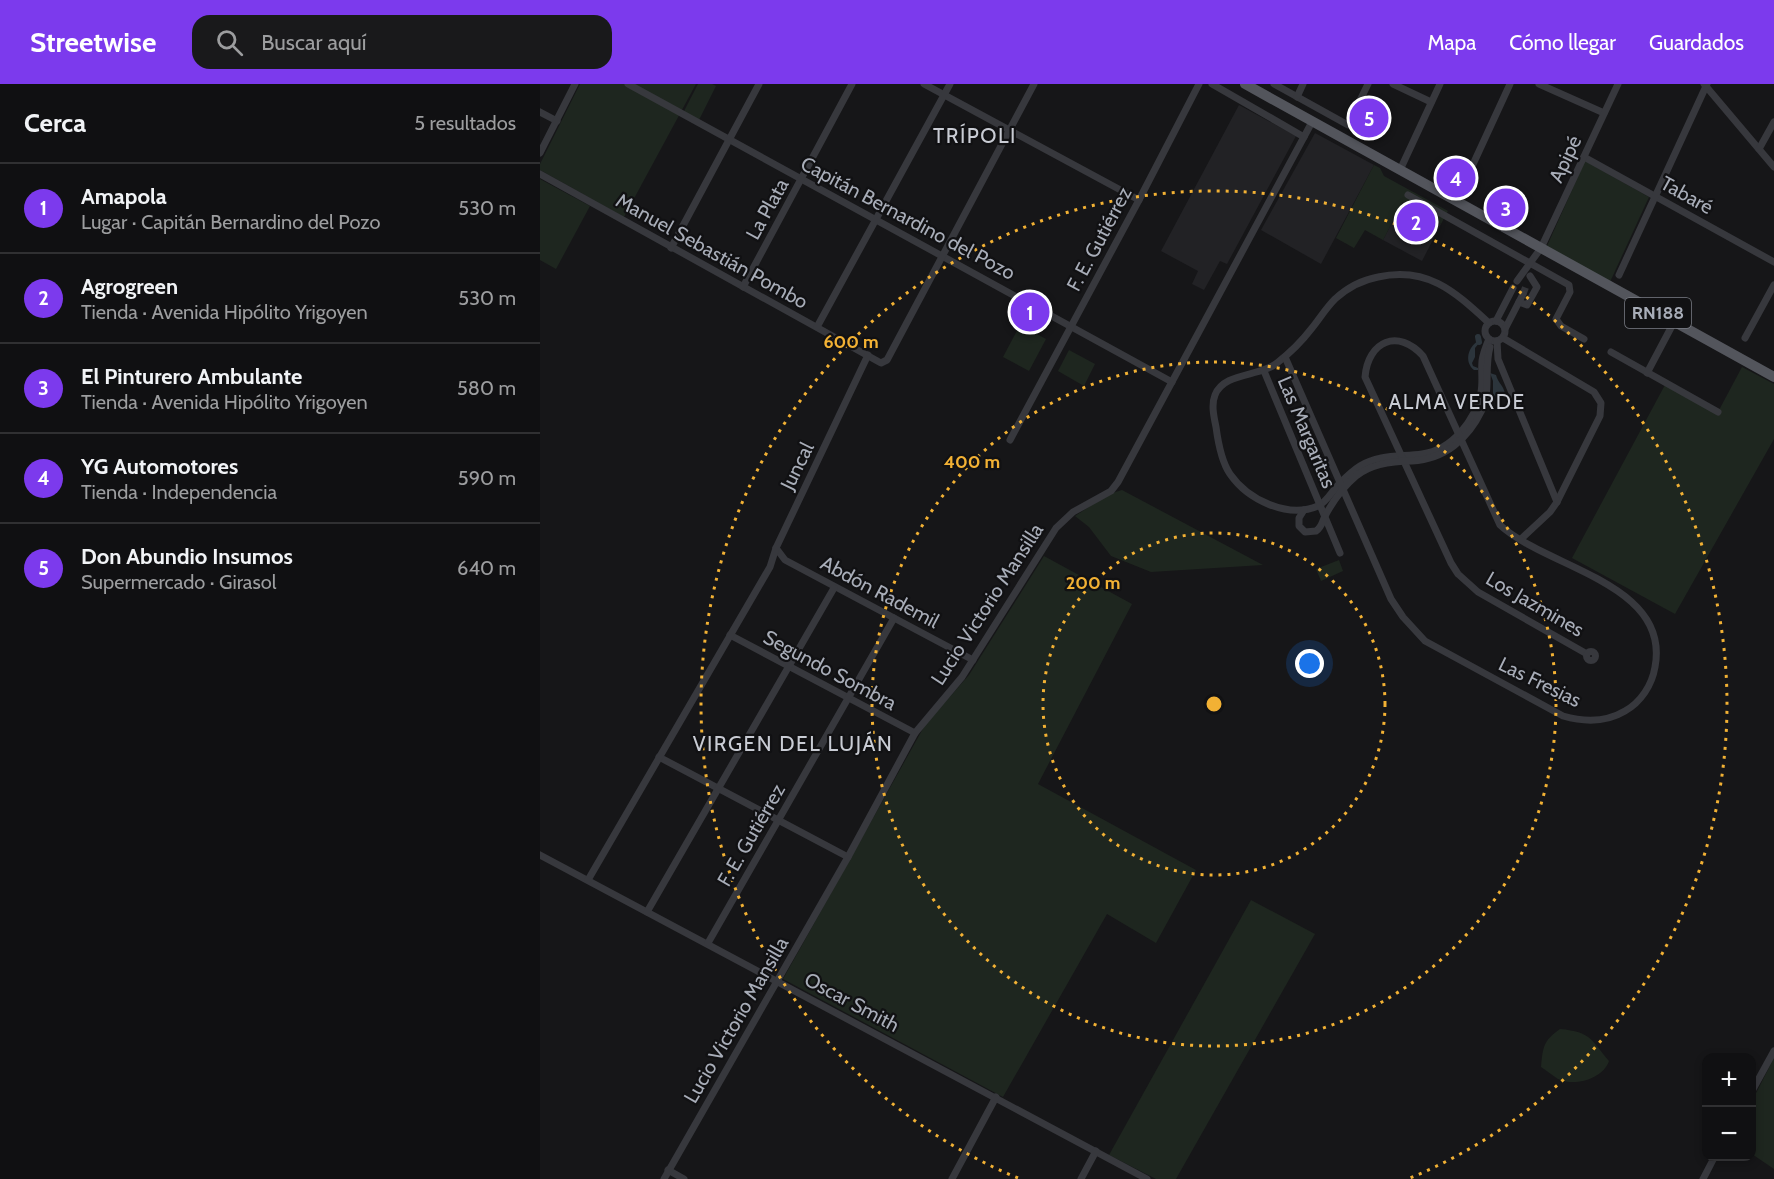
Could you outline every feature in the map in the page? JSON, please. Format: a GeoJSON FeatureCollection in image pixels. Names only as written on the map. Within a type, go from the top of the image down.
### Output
{"type":"FeatureCollection","features":[{"type":"Feature","properties":{"kind":"main road","name":"RN188"},"geometry":{"type":"LineString","coordinates":[[1245,84],[1774,377]]}},
{"type":"Feature","properties":{"kind":"street"},"geometry":{"type":"LineString","coordinates":[[540,153],[575,84]]}},
{"type":"Feature","properties":{"kind":"street","name":"Capitán Bernardino del Pozo"},"geometry":{"type":"LineString","coordinates":[[628,84],[1172,382]]}},
{"type":"Feature","properties":{"kind":"street"},"geometry":{"type":"LineString","coordinates":[[671,248],[759,84]]}},
{"type":"Feature","properties":{"kind":"street","name":"La Plata"},"geometry":{"type":"LineString","coordinates":[[744,287],[852,84]]}},
{"type":"Feature","properties":{"kind":"street"},"geometry":{"type":"LineString","coordinates":[[924,84],[1139,200]]}},
{"type":"Feature","properties":{"kind":"street"},"geometry":{"type":"LineString","coordinates":[[817,327],[950,84]]}},
{"type":"Feature","properties":{"kind":"street"},"geometry":{"type":"LineString","coordinates":[[868,355],[881,363],[887,360],[1034,84]]}},
{"type":"Feature","properties":{"kind":"street","name":"F. E. Gutiérrez"},"geometry":{"type":"LineString","coordinates":[[1010,440],[1199,84]]}},
{"type":"Feature","properties":{"kind":"street"},"geometry":{"type":"LineString","coordinates":[[1212,84],[1304,137]]}},
{"type":"Feature","properties":{"kind":"street"},"geometry":{"type":"LineString","coordinates":[[1274,84],[1348,125],[1368,84]]}},
{"type":"Feature","properties":{"kind":"street"},"geometry":{"type":"LineString","coordinates":[[1297,97],[1303,84]]}},
{"type":"Feature","properties":{"kind":"street"},"geometry":{"type":"LineString","coordinates":[[1393,84],[1431,102]]}},
{"type":"Feature","properties":{"kind":"street"},"geometry":{"type":"LineString","coordinates":[[1400,170],[1440,84]]}},
{"type":"Feature","properties":{"kind":"street"},"geometry":{"type":"LineString","coordinates":[[1462,186],[1510,84]]}},
{"type":"Feature","properties":{"kind":"street"},"geometry":{"type":"LineString","coordinates":[[1539,84],[1604,113]]}},
{"type":"Feature","properties":{"kind":"street","name":"Apipé"},"geometry":{"type":"LineString","coordinates":[[1493,322],[1515,284],[1541,248],[1618,84]]}},
{"type":"Feature","properties":{"kind":"street"},"geometry":{"type":"LineString","coordinates":[[1618,274],[1705,85],[1774,167]]}},
{"type":"Feature","properties":{"kind":"street"},"geometry":{"type":"LineString","coordinates":[[540,112],[556,121]]}},
{"type":"Feature","properties":{"kind":"street","name":"Lucio Victorio Mansilla"},"geometry":{"type":"LineString","coordinates":[[664,1179],[848,857],[915,733],[962,678],[1056,528],[1073,512],[1111,491],[1118,482],[1312,122]]}},
{"type":"Feature","properties":{"kind":"street"},"geometry":{"type":"LineString","coordinates":[[1758,149],[1774,122]]}},
{"type":"Feature","properties":{"kind":"street","name":"Tabaré"},"geometry":{"type":"LineString","coordinates":[[1584,157],[1774,262]]}},
{"type":"Feature","properties":{"kind":"street","name":"Manuel Sebastián Pombo"},"geometry":{"type":"LineString","coordinates":[[540,174],[868,355]]}},
{"type":"Feature","properties":{"kind":"street"},"geometry":{"type":"LineString","coordinates":[[1408,205],[1410,196],[1569,285],[1570,292],[1556,318],[1561,326],[1584,339]]}},
{"type":"Feature","properties":{"kind":"street"},"geometry":{"type":"LineString","coordinates":[[1434,220],[1439,212]]}},
{"type":"Feature","properties":{"kind":"street"},"geometry":{"type":"LineString","coordinates":[[1505,330],[1501,323],[1493,322],[1440,283],[1410,274],[1396,273],[1356,284],[1335,299],[1302,341],[1285,357],[1264,371],[1229,381],[1219,387],[1214,397],[1213,410],[1221,455],[1229,472],[1245,489],[1279,508],[1287,511],[1308,509],[1320,506],[1340,483],[1364,464],[1377,459],[1428,459],[1452,449],[1482,410],[1487,395],[1487,358],[1495,340],[1505,330],[1519,302],[1530,276],[1530,263]]}},
{"type":"Feature","properties":{"kind":"street"},"geometry":{"type":"LineString","coordinates":[[1519,302],[1527,304],[1538,287],[1530,276]]}},
{"type":"Feature","properties":{"kind":"street"},"geometry":{"type":"LineString","coordinates":[[1745,338],[1774,285]]}},
{"type":"Feature","properties":{"kind":"street"},"geometry":{"type":"LineString","coordinates":[[1493,322],[1485,331],[1495,340],[1594,392],[1601,403],[1600,417],[1557,502],[1550,512],[1521,539]]}},
{"type":"Feature","properties":{"kind":"street"},"geometry":{"type":"LineString","coordinates":[[1647,372],[1674,322]]}},
{"type":"Feature","properties":{"kind":"street","name":"Los Jazmines"},"geometry":{"type":"LineString","coordinates":[[1461,437],[1423,356],[1414,346],[1403,340],[1391,340],[1380,345],[1370,355],[1365,377],[1450,563],[1458,574],[1478,592],[1587,654]]}},
{"type":"Feature","properties":{"kind":"street"},"geometry":{"type":"LineString","coordinates":[[1495,340],[1498,359],[1557,502]]}},
{"type":"Feature","properties":{"kind":"street"},"geometry":{"type":"LineString","coordinates":[[1611,352],[1718,412]]}},
{"type":"Feature","properties":{"kind":"street","name":"Juncal"},"geometry":{"type":"LineString","coordinates":[[588,880],[770,567],[776,548],[868,355]]}},
{"type":"Feature","properties":{"kind":"street","name":"Las Margaritas"},"geometry":{"type":"LineString","coordinates":[[1285,357],[1340,483]]}},
{"type":"Feature","properties":{"kind":"street","name":"Las Margaritas"},"geometry":{"type":"LineString","coordinates":[[1264,371],[1320,506]]}},
{"type":"Feature","properties":{"kind":"street","name":"Las Fresias"},"geometry":{"type":"LineString","coordinates":[[1340,483],[1391,599],[1403,617],[1425,641],[1563,716],[1589,721],[1608,718],[1624,712],[1636,704],[1646,690],[1654,671],[1657,655],[1656,640],[1643,612],[1626,596],[1521,539],[1500,525],[1461,437]]}},
{"type":"Feature","properties":{"kind":"street"},"geometry":{"type":"LineString","coordinates":[[1308,509],[1299,518],[1299,526],[1305,532],[1316,531],[1355,477],[1366,470],[1402,458]]}},
{"type":"Feature","properties":{"kind":"street"},"geometry":{"type":"LineString","coordinates":[[1320,506],[1340,553]]}},
{"type":"Feature","properties":{"kind":"street"},"geometry":{"type":"LineString","coordinates":[[1308,509],[1319,512],[1324,519]]}},
{"type":"Feature","properties":{"kind":"street","name":"Abdón Rademil"},"geometry":{"type":"LineString","coordinates":[[776,548],[785,560],[834,588],[973,660]]}},
{"type":"Feature","properties":{"kind":"street"},"geometry":{"type":"LineString","coordinates":[[647,912],[834,588]]}},
{"type":"Feature","properties":{"kind":"street","name":"F. E. Gutiérrez"},"geometry":{"type":"LineString","coordinates":[[708,944],[894,618]]}},
{"type":"Feature","properties":{"kind":"street","name":"Segundo Sombra"},"geometry":{"type":"LineString","coordinates":[[730,636],[915,733]]}},
{"type":"Feature","properties":{"kind":"street"},"geometry":{"type":"LineString","coordinates":[[659,757],[848,857]]}},
{"type":"Feature","properties":{"kind":"street","name":"Oscar Smith"},"geometry":{"type":"LineString","coordinates":[[540,855],[1147,1179]]}},
{"type":"Feature","properties":{"kind":"street"},"geometry":{"type":"LineString","coordinates":[[1756,1084],[1774,1051]]}},
{"type":"Feature","properties":{"kind":"street"},"geometry":{"type":"LineString","coordinates":[[952,1179],[996,1097]]}},
{"type":"Feature","properties":{"kind":"street"},"geometry":{"type":"LineString","coordinates":[[1081,1179],[1096,1151]]}},
{"type":"Feature","properties":{"kind":"street"},"geometry":{"type":"LineString","coordinates":[[1703,1179],[1712,1161]]}},
{"type":"Feature","properties":{"kind":"street"},"geometry":{"type":"LineString","coordinates":[[668,1170],[684,1179]]}},
{"type":"Feature","properties":{"kind":"shaded area"},"geometry":{"type":"Polygon","coordinates":[[[580,84],[696,84],[624,217],[540,170],[540,164],[580,84]]]}},
{"type":"Feature","properties":{"kind":"shaded area"},"geometry":{"type":"Polygon","coordinates":[[[698,84],[716,86],[698,122],[683,113],[698,84]]]}},
{"type":"Feature","properties":{"kind":"shaded area"},"geometry":{"type":"Polygon","coordinates":[[[1239,105],[1296,136],[1227,264],[1220,261],[1204,290],[1192,284],[1198,271],[1161,251],[1239,105]]]}},
{"type":"Feature","properties":{"kind":"shaded area"},"geometry":{"type":"Polygon","coordinates":[[[1315,133],[1374,165],[1321,264],[1261,230],[1315,133]]]}},
{"type":"Feature","properties":{"kind":"shaded area"},"geometry":{"type":"Polygon","coordinates":[[[1585,161],[1649,197],[1610,282],[1547,246],[1585,161]]]}},
{"type":"Feature","properties":{"kind":"shaded area"},"geometry":{"type":"Polygon","coordinates":[[[1374,165],[1380,168],[1384,176],[1448,211],[1441,224],[1403,202],[1383,240],[1365,230],[1354,248],[1336,238],[1374,165]]]}},
{"type":"Feature","properties":{"kind":"shaded area"},"geometry":{"type":"Polygon","coordinates":[[[540,179],[590,206],[556,269],[540,260],[540,179]]]}},
{"type":"Feature","properties":{"kind":"shaded area"},"geometry":{"type":"Polygon","coordinates":[[[1403,202],[1441,224],[1422,261],[1383,240],[1403,202]]]}},
{"type":"Feature","properties":{"kind":"shaded area"},"geometry":{"type":"Polygon","coordinates":[[[1020,325],[1046,339],[1029,371],[1003,357],[1020,325]]]}},
{"type":"Feature","properties":{"kind":"shaded area"},"geometry":{"type":"Polygon","coordinates":[[[1478,341],[1480,342],[1475,348],[1472,363],[1478,370],[1474,370],[1469,363],[1468,355],[1478,341]]]}},
{"type":"Feature","properties":{"kind":"shaded area"},"geometry":{"type":"Polygon","coordinates":[[[1069,350],[1095,364],[1084,386],[1058,371],[1069,350]]]}},
{"type":"Feature","properties":{"kind":"shaded area"},"geometry":{"type":"Polygon","coordinates":[[[1742,367],[1774,384],[1774,439],[1675,614],[1572,558],[1666,383],[1718,412],[1742,367]]]}},
{"type":"Feature","properties":{"kind":"shaded area"},"geometry":{"type":"Polygon","coordinates":[[[1490,373],[1496,375],[1503,389],[1505,394],[1501,398],[1493,395],[1493,381],[1490,373]]]}},
{"type":"Feature","properties":{"kind":"shaded area"},"geometry":{"type":"Polygon","coordinates":[[[1122,490],[1263,565],[1151,572],[1111,556],[1089,527],[1075,516],[1109,494],[1122,490]]]}},
{"type":"Feature","properties":{"kind":"shaded area"},"geometry":{"type":"Polygon","coordinates":[[[1044,556],[1132,604],[1038,784],[1196,870],[1156,943],[1107,914],[1003,1097],[783,979],[925,725],[969,675],[1044,556]]]}},
{"type":"Feature","properties":{"kind":"shaded area"},"geometry":{"type":"Polygon","coordinates":[[[1339,560],[1343,571],[1321,581],[1316,569],[1339,560]]]}},
{"type":"Feature","properties":{"kind":"shaded area"},"geometry":{"type":"Polygon","coordinates":[[[1251,900],[1315,934],[1176,1179],[1156,1179],[1109,1155],[1251,900]]]}},
{"type":"Feature","properties":{"kind":"shaded area"},"geometry":{"type":"Polygon","coordinates":[[[1560,1029],[1579,1032],[1594,1042],[1609,1061],[1601,1073],[1587,1080],[1572,1082],[1558,1079],[1541,1067],[1545,1045],[1550,1037],[1560,1029]]]}},
{"type":"Feature","properties":{"kind":"shaded area"},"geometry":{"type":"Polygon","coordinates":[[[1774,1058],[1774,1169],[1756,1157],[1756,1093],[1774,1058]]]}},
{"type":"Feature","properties":{"kind":"waterway"},"geometry":{"type":"LineString","coordinates":[[1478,337],[1479,342]]}},
{"type":"Feature","properties":{"kind":"tunnel"},"geometry":{"type":"LineString","coordinates":[[1523,294],[1526,286]]}},
{"type":"Feature","properties":{"kind":"place","name":"Don Abundio Insumos"},"geometry":{"type":"Point","coordinates":[1369,118]}},
{"type":"Feature","properties":{"kind":"place","name":"YG Automotores"},"geometry":{"type":"Point","coordinates":[1456,178]}},
{"type":"Feature","properties":{"kind":"place","name":"El Pinturero Ambulante"},"geometry":{"type":"Point","coordinates":[1506,208]}},
{"type":"Feature","properties":{"kind":"place","name":"Agrogreen"},"geometry":{"type":"Point","coordinates":[1416,222]}},
{"type":"Feature","properties":{"kind":"place","name":"Amapola"},"geometry":{"type":"Point","coordinates":[1030,312]}},
{"type":"Feature","properties":{"kind":"district","name":"TRÍPOLI"},"geometry":{"type":"Point","coordinates":[975,136]}},
{"type":"Feature","properties":{"kind":"district","name":"ALMA VERDE"},"geometry":{"type":"Point","coordinates":[1457,402]}},
{"type":"Feature","properties":{"kind":"district","name":"VIRGEN DEL LUJÁN"},"geometry":{"type":"Point","coordinates":[793,744]}}]}
